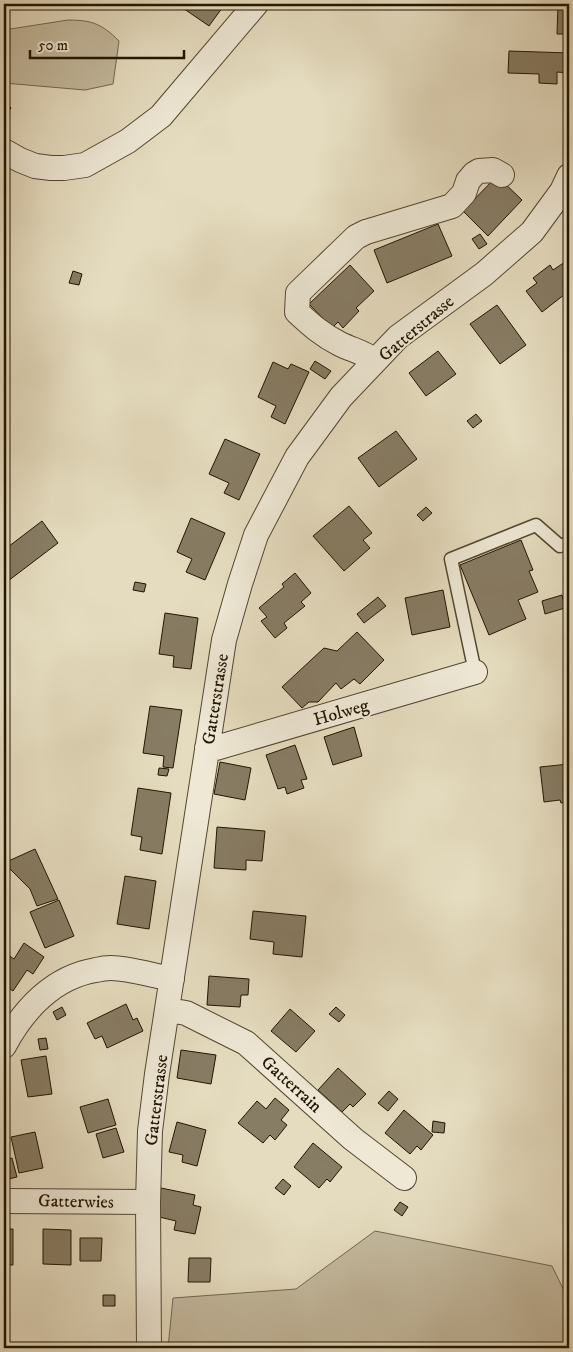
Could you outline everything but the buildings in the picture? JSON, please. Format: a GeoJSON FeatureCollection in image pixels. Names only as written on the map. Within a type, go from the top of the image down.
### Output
{"type":"FeatureCollection","features":[{"type":"Feature","properties":{"kind":"street"},"geometry":{"type":"LineString","coordinates":[[4,150],[34,166],[64,168],[85,165],[128,141],[161,116],[256,4]]}},
{"type":"Feature","properties":{"kind":"street"},"geometry":{"type":"LineString","coordinates":[[375,361],[367,354],[342,345],[319,333],[297,312],[298,293],[356,237],[366,232],[452,206],[464,193],[468,181],[479,171],[493,170],[502,175]]}},
{"type":"Feature","properties":{"kind":"street","name":"Gatterstrasse"},"geometry":{"type":"LineString","coordinates":[[149,1348],[148,1202],[150,1131],[224,640],[256,535],[297,457],[341,397],[398,337],[484,274],[527,237],[539,224],[562,191],[569,176]]}},
{"type":"Feature","properties":{"kind":"street","name":"Holweg"},"geometry":{"type":"LineString","coordinates":[[207,748],[216,748],[475,672]]}},
{"type":"Feature","properties":{"kind":"street"},"geometry":{"type":"LineString","coordinates":[[4,1046],[12,1031],[33,1003],[51,988],[83,972],[110,968],[172,979]]}},
{"type":"Feature","properties":{"kind":"street","name":"Gatterrain"},"geometry":{"type":"LineString","coordinates":[[168,1010],[186,1013],[246,1044],[353,1139],[404,1178]]}},
{"type":"Feature","properties":{"kind":"street","name":"Gatterwies"},"geometry":{"type":"LineString","coordinates":[[4,1201],[148,1202]]}},
{"type":"Feature","properties":{"kind":"lane"},"geometry":{"type":"LineString","coordinates":[[475,672],[451,558],[536,525],[560,546],[569,543]]}},
{"type":"Feature","properties":{"kind":"shaded area"},"geometry":{"type":"Polygon","coordinates":[[[68,20],[96,24],[119,41],[113,84],[85,90],[4,83],[4,30],[68,20]]]}},
{"type":"Feature","properties":{"kind":"shaded area"},"geometry":{"type":"Polygon","coordinates":[[[375,1231],[552,1266],[569,1301],[569,1348],[168,1348],[173,1298],[296,1289],[375,1231]]]}}]}
